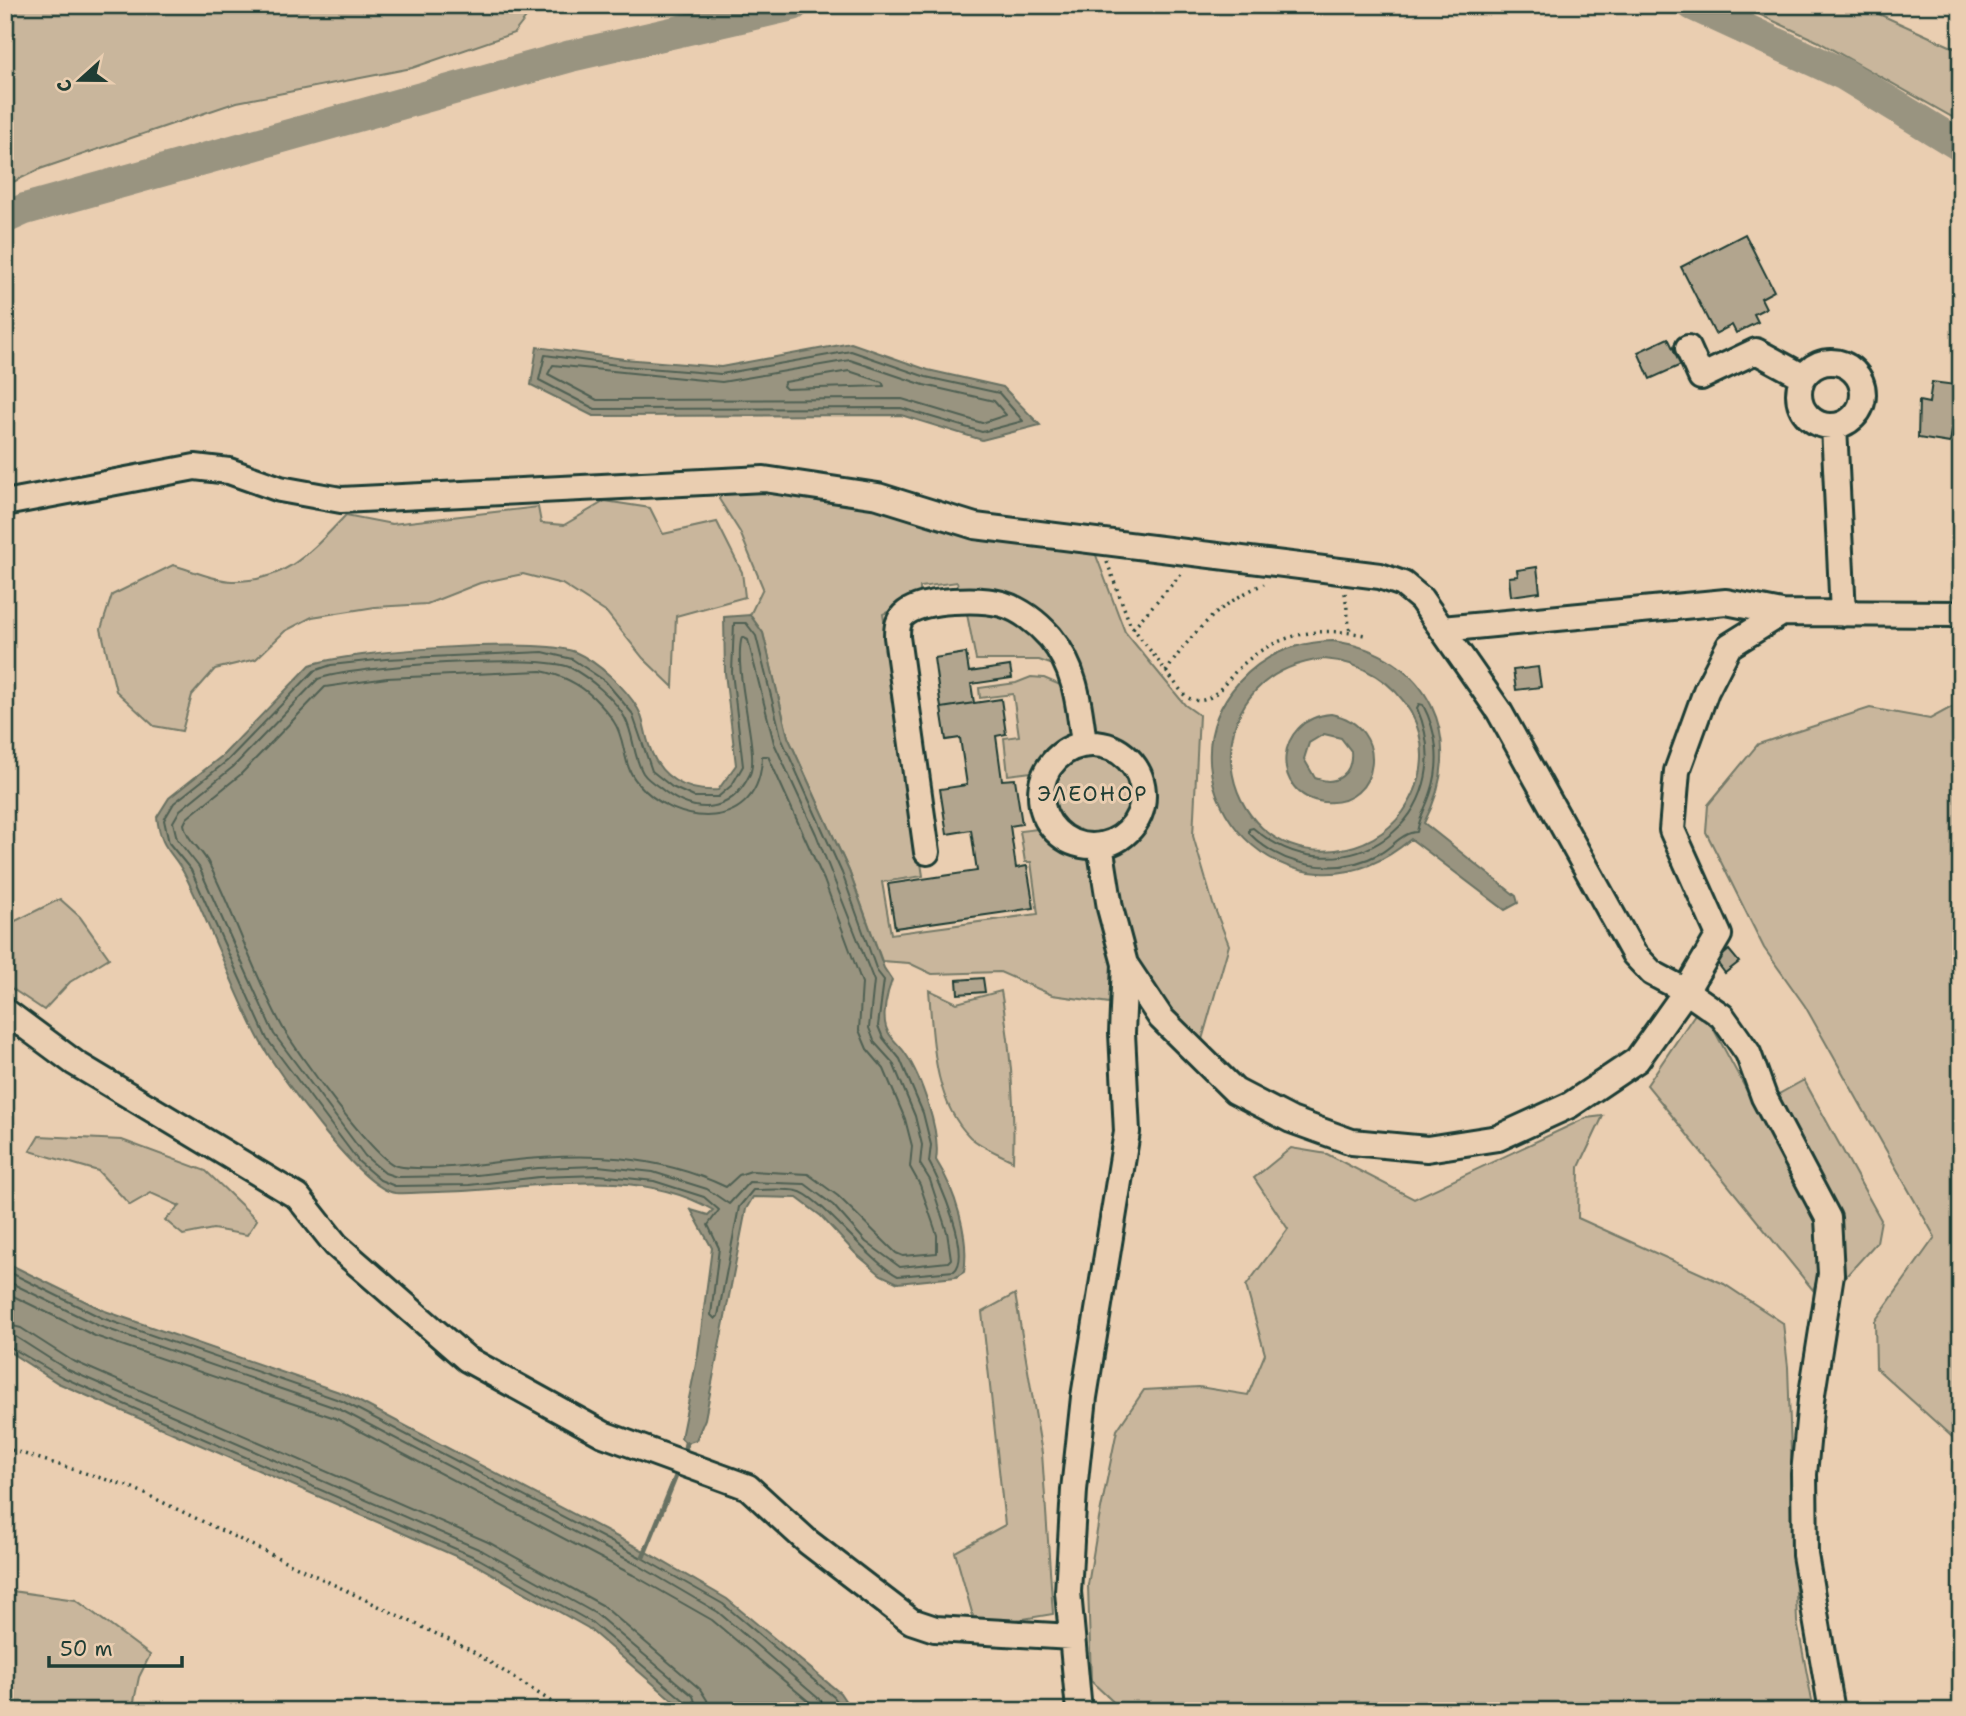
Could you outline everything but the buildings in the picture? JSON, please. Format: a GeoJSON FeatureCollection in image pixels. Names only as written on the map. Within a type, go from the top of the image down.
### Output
{"type":"FeatureCollection","features":[{"type":"Feature","properties":{"kind":"street"},"geometry":{"type":"LineString","coordinates":[[1688,348],[1701,377],[1756,351],[1802,376]]}},
{"type":"Feature","properties":{"kind":"street"},"geometry":{"type":"LineString","coordinates":[[1833,362],[1844,364],[1859,378],[1863,388],[1860,409],[1853,418],[1834,426],[1823,426],[1805,414],[1798,394],[1802,376],[1813,367],[1833,362]]}},
{"type":"Feature","properties":{"kind":"street"},"geometry":{"type":"LineString","coordinates":[[1834,426],[1843,614]]}},
{"type":"Feature","properties":{"kind":"street"},"geometry":{"type":"LineString","coordinates":[[5,503],[195,467],[229,471],[280,489],[341,500],[764,480],[878,496],[975,526],[1380,576],[1403,584],[1421,599],[1499,711],[1634,954],[1652,973],[1686,991],[1722,1016],[1748,1053],[1764,1097],[1828,1217],[1831,1274],[1811,1400],[1804,1474],[1805,1555],[1832,1711]]}},
{"type":"Feature","properties":{"kind":"street"},"geometry":{"type":"LineString","coordinates":[[928,852],[897,636],[898,622],[905,613],[915,608],[961,600],[984,601],[1017,610],[1032,620],[1048,635],[1067,663],[1076,685],[1084,744]]}},
{"type":"Feature","properties":{"kind":"street"},"geometry":{"type":"LineString","coordinates":[[1442,629],[1726,601],[1782,613],[1961,614]]}},
{"type":"Feature","properties":{"kind":"street"},"geometry":{"type":"LineString","coordinates":[[1125,964],[1161,1018],[1235,1091],[1291,1119],[1352,1142],[1427,1149],[1499,1138],[1570,1105],[1637,1059],[1686,991],[1720,935],[1672,830],[1677,771],[1706,691],[1729,646],[1782,613]]}},
{"type":"Feature","properties":{"kind":"street"},"geometry":{"type":"LineString","coordinates":[[1084,744],[1101,744],[1118,751],[1132,762],[1142,787],[1140,813],[1130,828],[1116,840],[1100,845],[1068,840],[1055,831],[1046,818],[1041,803],[1046,771],[1055,758],[1084,744]]}},
{"type":"Feature","properties":{"kind":"street"},"geometry":{"type":"LineString","coordinates":[[1079,1711],[1068,1592],[1075,1477],[1084,1397],[1127,1132],[1122,1032],[1125,964],[1110,908],[1100,845]]}},
{"type":"Feature","properties":{"kind":"street"},"geometry":{"type":"LineString","coordinates":[[5,1011],[75,1063],[298,1197],[336,1245],[467,1359],[603,1434],[748,1487],[808,1542],[911,1621],[935,1629],[1072,1637]]}},
{"type":"Feature","properties":{"kind":"path"},"geometry":{"type":"LineString","coordinates":[[1100,543],[1133,628],[1185,696],[1202,702],[1214,696],[1238,668],[1272,644],[1317,631],[1364,635]]}},
{"type":"Feature","properties":{"kind":"path"},"geometry":{"type":"LineString","coordinates":[[1133,628],[1167,587],[1203,555]]}},
{"type":"Feature","properties":{"kind":"path"},"geometry":{"type":"LineString","coordinates":[[1343,572],[1350,633]]}},
{"type":"Feature","properties":{"kind":"path"},"geometry":{"type":"LineString","coordinates":[[1166,672],[1183,645],[1208,619],[1233,600],[1272,581]]}},
{"type":"Feature","properties":{"kind":"path"},"geometry":{"type":"LineString","coordinates":[[5,1448],[133,1488],[472,1651],[566,1711]]}},
{"type":"Feature","properties":{"kind":"shaded area"},"geometry":{"type":"Polygon","coordinates":[[[5,5],[536,5],[514,33],[412,68],[237,102],[40,169],[5,186],[5,5]]]}},
{"type":"Feature","properties":{"kind":"shaded area"},"geometry":{"type":"Polygon","coordinates":[[[1739,5],[1859,5],[1961,51],[1961,122],[1817,41],[1739,5]]]}},
{"type":"Feature","properties":{"kind":"shaded area"},"geometry":{"type":"Polygon","coordinates":[[[765,489],[835,498],[1094,550],[1125,632],[1185,705],[1199,715],[1193,836],[1213,904],[1229,945],[1201,1043],[1183,1030],[1126,945],[1111,850],[1136,830],[1147,809],[1148,786],[1141,764],[1125,747],[1095,734],[1070,652],[960,592],[957,582],[920,587],[920,597],[883,614],[923,876],[882,882],[891,934],[1038,914],[1031,862],[1025,862],[1020,831],[1046,828],[1062,843],[1089,851],[1114,947],[1117,1004],[1052,995],[1000,972],[932,974],[909,963],[882,961],[849,871],[788,737],[763,633],[750,615],[763,588],[740,532],[719,499],[725,490],[765,489]]]}},
{"type":"Feature","properties":{"kind":"shaded area"},"geometry":{"type":"Polygon","coordinates":[[[605,501],[650,508],[663,534],[717,522],[742,572],[745,597],[676,616],[673,687],[643,658],[607,613],[562,584],[523,574],[480,583],[427,604],[375,607],[312,617],[285,631],[256,659],[215,669],[192,695],[182,731],[154,726],[116,691],[101,629],[112,595],[173,565],[225,580],[251,580],[283,570],[296,562],[346,515],[392,524],[538,507],[541,523],[564,525],[605,501]]]}},
{"type":"Feature","properties":{"kind":"shaded area"},"geometry":{"type":"Polygon","coordinates":[[[966,609],[1009,618],[1045,648],[1056,666],[1039,660],[976,660],[966,609]]]}},
{"type":"Feature","properties":{"kind":"shaded area"},"geometry":{"type":"Polygon","coordinates":[[[1031,677],[1044,678],[1065,687],[1074,737],[1055,749],[1039,771],[1008,775],[1004,738],[1019,736],[1013,694],[980,698],[979,688],[1016,683],[1031,677]]]}},
{"type":"Feature","properties":{"kind":"shaded area"},"geometry":{"type":"Polygon","coordinates":[[[1961,702],[1961,1445],[1876,1368],[1875,1321],[1935,1237],[1805,1006],[1764,948],[1706,832],[1708,805],[1758,744],[1870,708],[1930,719],[1961,702]]]}},
{"type":"Feature","properties":{"kind":"shaded area"},"geometry":{"type":"Polygon","coordinates":[[[1092,754],[1107,757],[1120,766],[1129,779],[1132,794],[1129,809],[1120,822],[1107,831],[1092,834],[1077,831],[1064,822],[1055,809],[1052,794],[1055,779],[1064,766],[1077,757],[1092,754]]]}},
{"type":"Feature","properties":{"kind":"shaded area"},"geometry":{"type":"Polygon","coordinates":[[[60,899],[80,917],[109,958],[70,982],[44,1010],[5,984],[5,926],[60,899]]]}},
{"type":"Feature","properties":{"kind":"shaded area"},"geometry":{"type":"Polygon","coordinates":[[[929,990],[957,1003],[1001,991],[1012,1076],[1013,1161],[970,1137],[949,1105],[937,1068],[929,990]]]}},
{"type":"Feature","properties":{"kind":"shaded area"},"geometry":{"type":"Polygon","coordinates":[[[1697,1011],[1713,1028],[1816,1219],[1824,1260],[1813,1290],[1647,1085],[1697,1011]]]}},
{"type":"Feature","properties":{"kind":"shaded area"},"geometry":{"type":"Polygon","coordinates":[[[1804,1080],[1881,1220],[1877,1242],[1839,1284],[1779,1094],[1804,1080]]]}},
{"type":"Feature","properties":{"kind":"shaded area"},"geometry":{"type":"Polygon","coordinates":[[[1603,1116],[1579,1167],[1578,1218],[1724,1284],[1783,1323],[1788,1367],[1797,1622],[1814,1711],[1123,1711],[1091,1681],[1088,1585],[1117,1430],[1144,1390],[1199,1387],[1248,1395],[1265,1354],[1246,1286],[1288,1229],[1254,1178],[1291,1148],[1327,1154],[1414,1199],[1586,1118],[1603,1116]]]}},
{"type":"Feature","properties":{"kind":"shaded area"},"geometry":{"type":"Polygon","coordinates":[[[39,1136],[122,1140],[206,1171],[257,1220],[247,1235],[213,1229],[183,1235],[165,1220],[180,1206],[151,1193],[130,1205],[98,1171],[30,1151],[39,1136]]]}},
{"type":"Feature","properties":{"kind":"shaded area"},"geometry":{"type":"Polygon","coordinates":[[[1015,1294],[1042,1453],[1053,1614],[999,1623],[975,1623],[955,1552],[1005,1525],[982,1312],[1015,1294]]]}},
{"type":"Feature","properties":{"kind":"shaded area"},"geometry":{"type":"Polygon","coordinates":[[[5,1586],[12,1591],[76,1600],[150,1655],[139,1677],[132,1711],[5,1711],[5,1586]]]}},
{"type":"Feature","properties":{"kind":"water"},"geometry":{"type":"Polygon","coordinates":[[[851,343],[928,370],[1003,387],[1040,425],[982,440],[901,415],[593,416],[531,385],[537,347],[624,359],[721,367],[851,343]]]}},
{"type":"Feature","properties":{"kind":"water"},"geometry":{"type":"Polygon","coordinates":[[[750,615],[763,633],[788,737],[849,871],[884,968],[892,980],[886,1004],[886,1027],[911,1063],[933,1120],[936,1160],[955,1199],[963,1229],[964,1272],[956,1277],[898,1283],[881,1275],[855,1253],[821,1216],[797,1198],[753,1197],[746,1209],[705,1419],[696,1440],[686,1443],[681,1438],[698,1354],[712,1248],[691,1210],[708,1215],[713,1210],[681,1195],[613,1183],[406,1193],[395,1193],[380,1186],[362,1172],[321,1128],[260,1041],[186,877],[161,837],[157,817],[169,798],[222,756],[310,665],[362,655],[443,648],[524,646],[555,648],[584,656],[611,676],[633,701],[642,717],[653,756],[666,774],[684,785],[718,790],[736,765],[725,673],[724,617],[750,615]]]}},
{"type":"Feature","properties":{"kind":"water"},"geometry":{"type":"Polygon","coordinates":[[[1333,641],[1367,649],[1394,663],[1416,682],[1431,706],[1440,732],[1442,761],[1437,792],[1424,823],[1516,896],[1518,903],[1505,910],[1411,839],[1365,867],[1319,873],[1279,862],[1245,838],[1221,804],[1210,764],[1215,722],[1239,682],[1259,664],[1282,651],[1333,641]],[[1324,659],[1280,672],[1250,697],[1234,730],[1231,765],[1241,799],[1262,828],[1294,846],[1336,850],[1373,838],[1397,820],[1417,786],[1422,760],[1420,735],[1411,712],[1396,692],[1376,676],[1352,665],[1324,659]]]}},
{"type":"Feature","properties":{"kind":"water"},"geometry":{"type":"Polygon","coordinates":[[[1331,714],[1351,721],[1364,733],[1371,748],[1372,764],[1367,780],[1358,792],[1343,800],[1324,802],[1306,797],[1294,786],[1287,773],[1289,742],[1298,729],[1312,719],[1331,714]],[[1324,734],[1309,743],[1304,759],[1315,778],[1330,781],[1346,772],[1351,751],[1341,738],[1324,734]]]}},
{"type":"Feature","properties":{"kind":"water"},"geometry":{"type":"Polygon","coordinates":[[[5,1262],[105,1311],[345,1394],[646,1552],[727,1599],[840,1693],[852,1711],[685,1711],[588,1628],[476,1565],[58,1383],[5,1349],[5,1262]]]}},
{"type":"Feature","properties":{"kind":"waterway"},"geometry":{"type":"LineString","coordinates":[[5,218],[25,209],[571,56],[793,5]]}},
{"type":"Feature","properties":{"kind":"waterway"},"geometry":{"type":"LineString","coordinates":[[1693,5],[1845,75],[1961,146]]}},
{"type":"Feature","properties":{"kind":"waterway"},"geometry":{"type":"LineString","coordinates":[[685,1448],[686,1443]]}},
{"type":"Feature","properties":{"kind":"waterway"},"geometry":{"type":"LineString","coordinates":[[643,1557],[676,1476]]}},
{"type":"Feature","properties":{"kind":"district","name":"ЭЛЕОНОР"},"geometry":{"type":"Point","coordinates":[1093,794]}}]}
